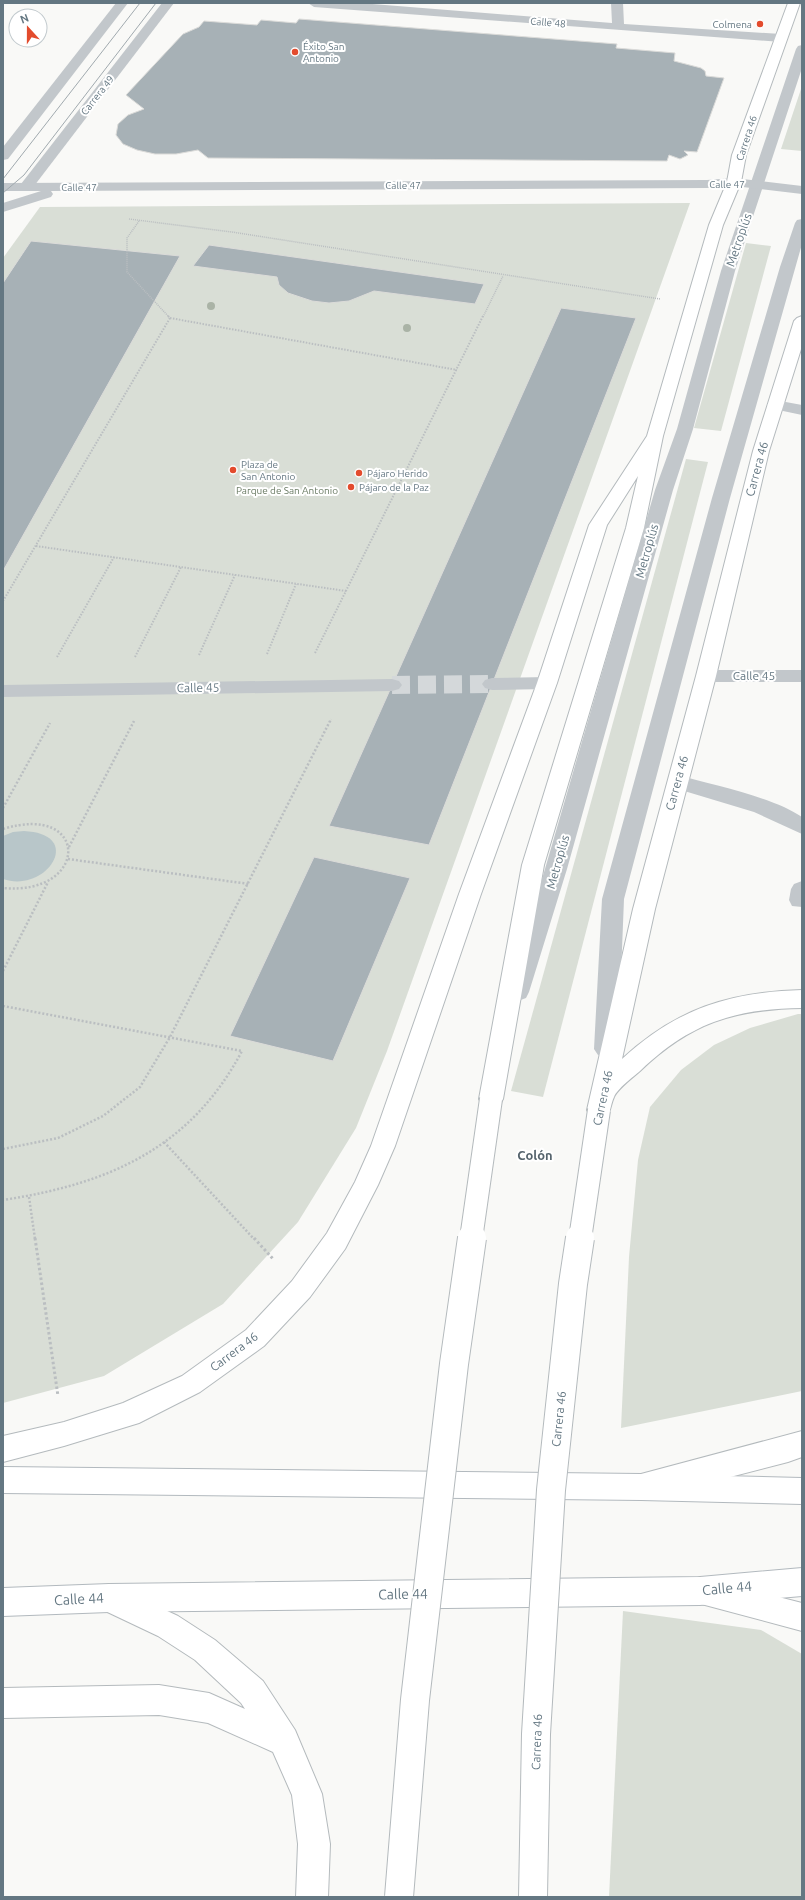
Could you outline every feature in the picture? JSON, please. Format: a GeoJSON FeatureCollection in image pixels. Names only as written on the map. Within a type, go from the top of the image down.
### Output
{"type":"FeatureCollection","features":[{"type":"Feature","properties":{"kind":"main road","name":"Carrera 46"},"geometry":{"type":"LineString","coordinates":[[399,1897],[415,1700],[454,1364],[491,1099],[533,865],[635,528],[655,436],[716,225],[734,182],[739,155],[794,3]]}},
{"type":"Feature","properties":{"kind":"main road","name":"Carrera 46"},"geometry":{"type":"LineString","coordinates":[[533,1897],[536,1734],[551,1490],[573,1284],[602,1100],[644,909],[706,676],[761,451],[802,320]]}},
{"type":"Feature","properties":{"kind":"main road","name":"Carrera 46"},"geometry":{"type":"LineString","coordinates":[[3,1449],[64,1434],[129,1414],[191,1384],[255,1338],[301,1289],[336,1241],[366,1185],[380,1153],[470,894],[547,683],[598,525],[655,436]]}},
{"type":"Feature","properties":{"kind":"main road"},"geometry":{"type":"LineString","coordinates":[[602,1100],[639,1058],[667,1035],[700,1018],[737,1006],[776,999],[802,999]]}},
{"type":"Feature","properties":{"kind":"main road"},"geometry":{"type":"LineString","coordinates":[[641,1486],[788,1449],[802,1444]]}},
{"type":"Feature","properties":{"kind":"main road"},"geometry":{"type":"LineString","coordinates":[[3,1480],[641,1486],[802,1491]]}},
{"type":"Feature","properties":{"kind":"main road","name":"Calle 44"},"geometry":{"type":"LineString","coordinates":[[3,1602],[109,1598],[700,1591],[802,1582]]}},
{"type":"Feature","properties":{"kind":"main road"},"geometry":{"type":"LineString","coordinates":[[700,1591],[802,1617]]}},
{"type":"Feature","properties":{"kind":"main road"},"geometry":{"type":"LineString","coordinates":[[109,1598],[168,1626],[205,1650],[252,1692],[284,1741],[307,1794],[314,1844],[312,1897]]}},
{"type":"Feature","properties":{"kind":"main road"},"geometry":{"type":"LineString","coordinates":[[3,1703],[159,1700],[209,1708],[284,1741]]}},
{"type":"Feature","properties":{"kind":"street"},"geometry":{"type":"LineString","coordinates":[[3,156],[122,3]]}},
{"type":"Feature","properties":{"kind":"street","name":"Carrera 49"},"geometry":{"type":"LineString","coordinates":[[26,187],[168,3]]}},
{"type":"Feature","properties":{"kind":"street","name":"Calle 48"},"geometry":{"type":"LineString","coordinates":[[314,3],[362,5],[618,27],[781,38]]}},
{"type":"Feature","properties":{"kind":"street"},"geometry":{"type":"LineString","coordinates":[[617,3],[618,27]]}},
{"type":"Feature","properties":{"kind":"street","name":"Metroplús"},"geometry":{"type":"LineString","coordinates":[[499,1054],[556,868],[664,490],[685,428],[728,271],[758,185],[802,49]]}},
{"type":"Feature","properties":{"kind":"street","name":"Calle 47"},"geometry":{"type":"LineString","coordinates":[[3,187],[74,188],[707,184],[734,182],[802,190]]}},
{"type":"Feature","properties":{"kind":"street"},"geometry":{"type":"LineString","coordinates":[[3,208],[34,198],[74,188]]}},
{"type":"Feature","properties":{"kind":"street"},"geometry":{"type":"LineString","coordinates":[[602,1100],[613,899],[721,498],[787,267],[802,223]]}},
{"type":"Feature","properties":{"kind":"street"},"geometry":{"type":"LineString","coordinates":[[775,405],[802,410]]}},
{"type":"Feature","properties":{"kind":"street","name":"Calle 45"},"geometry":{"type":"LineString","coordinates":[[706,676],[802,676]]}},
{"type":"Feature","properties":{"kind":"street"},"geometry":{"type":"LineString","coordinates":[[492,684],[547,683]]}},
{"type":"Feature","properties":{"kind":"street","name":"Calle 45"},"geometry":{"type":"LineString","coordinates":[[3,691],[392,685]]}},
{"type":"Feature","properties":{"kind":"street"},"geometry":{"type":"LineString","coordinates":[[678,782],[756,805],[795,820],[802,827]]}},
{"type":"Feature","properties":{"kind":"path"},"geometry":{"type":"LineString","coordinates":[[124,219],[232,232],[503,276],[667,300]]}},
{"type":"Feature","properties":{"kind":"path"},"geometry":{"type":"LineString","coordinates":[[140,221],[127,238],[128,272],[170,318],[457,370]]}},
{"type":"Feature","properties":{"kind":"path"},"geometry":{"type":"LineString","coordinates":[[314,655],[503,276]]}},
{"type":"Feature","properties":{"kind":"path"},"geometry":{"type":"LineString","coordinates":[[3,602],[170,318]]}},
{"type":"Feature","properties":{"kind":"path"},"geometry":{"type":"LineString","coordinates":[[36,546],[346,591]]}},
{"type":"Feature","properties":{"kind":"path"},"geometry":{"type":"LineString","coordinates":[[56,659],[114,557]]}},
{"type":"Feature","properties":{"kind":"path"},"geometry":{"type":"LineString","coordinates":[[133,660],[181,567]]}},
{"type":"Feature","properties":{"kind":"path"},"geometry":{"type":"LineString","coordinates":[[196,662],[234,575]]}},
{"type":"Feature","properties":{"kind":"path"},"geometry":{"type":"LineString","coordinates":[[266,658],[296,584]]}},
{"type":"Feature","properties":{"kind":"path"},"geometry":{"type":"LineString","coordinates":[[3,1149],[58,1138],[103,1116],[140,1087],[170,1038],[250,884],[348,686]]}},
{"type":"Feature","properties":{"kind":"path"},"geometry":{"type":"LineString","coordinates":[[3,888],[16,889],[33,887],[48,881],[57,875],[68,859],[69,847],[150,689]]}},
{"type":"Feature","properties":{"kind":"path"},"geometry":{"type":"LineString","coordinates":[[3,808],[69,690]]}},
{"type":"Feature","properties":{"kind":"path"},"geometry":{"type":"LineString","coordinates":[[3,828],[28,823],[43,825],[55,830],[64,837],[69,847]]}},
{"type":"Feature","properties":{"kind":"path"},"geometry":{"type":"LineString","coordinates":[[68,859],[250,884]]}},
{"type":"Feature","properties":{"kind":"path"},"geometry":{"type":"LineString","coordinates":[[3,971],[48,881]]}},
{"type":"Feature","properties":{"kind":"path"},"geometry":{"type":"LineString","coordinates":[[3,1006],[242,1051],[229,1076],[211,1100],[190,1122],[164,1142],[134,1161],[101,1177],[66,1189],[29,1197],[3,1200]]}},
{"type":"Feature","properties":{"kind":"path"},"geometry":{"type":"LineString","coordinates":[[164,1142],[301,1289]]}},
{"type":"Feature","properties":{"kind":"path"},"geometry":{"type":"LineString","coordinates":[[29,1197],[64,1434]]}},
{"type":"Feature","properties":{"kind":"green space"},"geometry":{"type":"Polygon","coordinates":[[[802,86],[802,151],[781,149],[802,86]]]}},
{"type":"Feature","properties":{"kind":"green space","name":"Parque de San Antonio"},"geometry":{"type":"Polygon","coordinates":[[[690,203],[387,1051],[356,1128],[298,1222],[223,1304],[104,1376],[3,1403],[3,258],[40,207],[690,203]]]}},
{"type":"Feature","properties":{"kind":"green space"},"geometry":{"type":"Polygon","coordinates":[[[746,243],[771,246],[721,431],[694,428],[746,243]]]}},
{"type":"Feature","properties":{"kind":"green space"},"geometry":{"type":"Polygon","coordinates":[[[686,459],[708,462],[543,1097],[511,1091],[686,459]]]}},
{"type":"Feature","properties":{"kind":"green space"},"geometry":{"type":"Polygon","coordinates":[[[802,1014],[802,1391],[621,1428],[629,1257],[638,1160],[650,1107],[681,1070],[714,1045],[750,1028],[802,1014]]]}},
{"type":"Feature","properties":{"kind":"green space"},"geometry":{"type":"Polygon","coordinates":[[[623,1611],[761,1630],[802,1654],[802,1897],[609,1897],[623,1611]]]}},
{"type":"Feature","properties":{"kind":"shaded area"},"geometry":{"type":"Polygon","coordinates":[[[24,831],[43,835],[53,842],[56,851],[53,862],[45,871],[33,878],[19,881],[3,879],[3,836],[13,832],[24,831]]]}},
{"type":"Feature","properties":{"kind":"building"},"geometry":{"type":"Polygon","coordinates":[[[299,19],[617,44],[616,48],[675,53],[674,61],[701,68],[705,71],[706,76],[724,78],[697,152],[684,151],[688,155],[680,159],[669,155],[667,161],[208,158],[198,150],[176,154],[155,154],[137,150],[123,144],[116,135],[118,124],[128,115],[144,109],[126,95],[183,34],[199,27],[204,21],[257,25],[261,20],[296,23],[299,19]]]}},
{"type":"Feature","properties":{"kind":"building"},"geometry":{"type":"Polygon","coordinates":[[[31,241],[180,256],[3,571],[3,283],[31,241]]]}},
{"type":"Feature","properties":{"kind":"building"},"geometry":{"type":"Polygon","coordinates":[[[209,245],[484,284],[475,304],[374,291],[349,301],[329,303],[312,301],[288,293],[279,285],[277,277],[193,266],[209,245]]]}},
{"type":"Feature","properties":{"kind":"building"},"geometry":{"type":"Polygon","coordinates":[[[561,308],[636,318],[429,845],[329,826],[561,308]]]}},
{"type":"Feature","properties":{"kind":"building"},"geometry":{"type":"Polygon","coordinates":[[[314,857],[410,878],[333,1061],[230,1036],[314,857]]]}},
{"type":"Feature","properties":{"kind":"tunnel"},"geometry":{"type":"LineString","coordinates":[[392,685],[492,684]]}},
{"type":"Feature","properties":{"kind":"tram line"},"geometry":{"type":"LineString","coordinates":[[3,179],[140,3]]}},
{"type":"Feature","properties":{"kind":"tram line"},"geometry":{"type":"LineString","coordinates":[[3,193],[24,175],[156,3]]}},
{"type":"Feature","properties":{"kind":"place","name":"Colmena"},"geometry":{"type":"Point","coordinates":[760,24]}},
{"type":"Feature","properties":{"kind":"place","name":"Éxito San Antonio"},"geometry":{"type":"Point","coordinates":[295,52]}},
{"type":"Feature","properties":{"kind":"place","name":"Plaza de San Antonio"},"geometry":{"type":"Point","coordinates":[233,470]}},
{"type":"Feature","properties":{"kind":"place","name":"Pájaro Herido"},"geometry":{"type":"Point","coordinates":[359,473]}},
{"type":"Feature","properties":{"kind":"place","name":"Pájaro de la Paz"},"geometry":{"type":"Point","coordinates":[351,487]}},
{"type":"Feature","properties":{"kind":"district","name":"Colón"},"geometry":{"type":"Point","coordinates":[535,1155]}}]}
